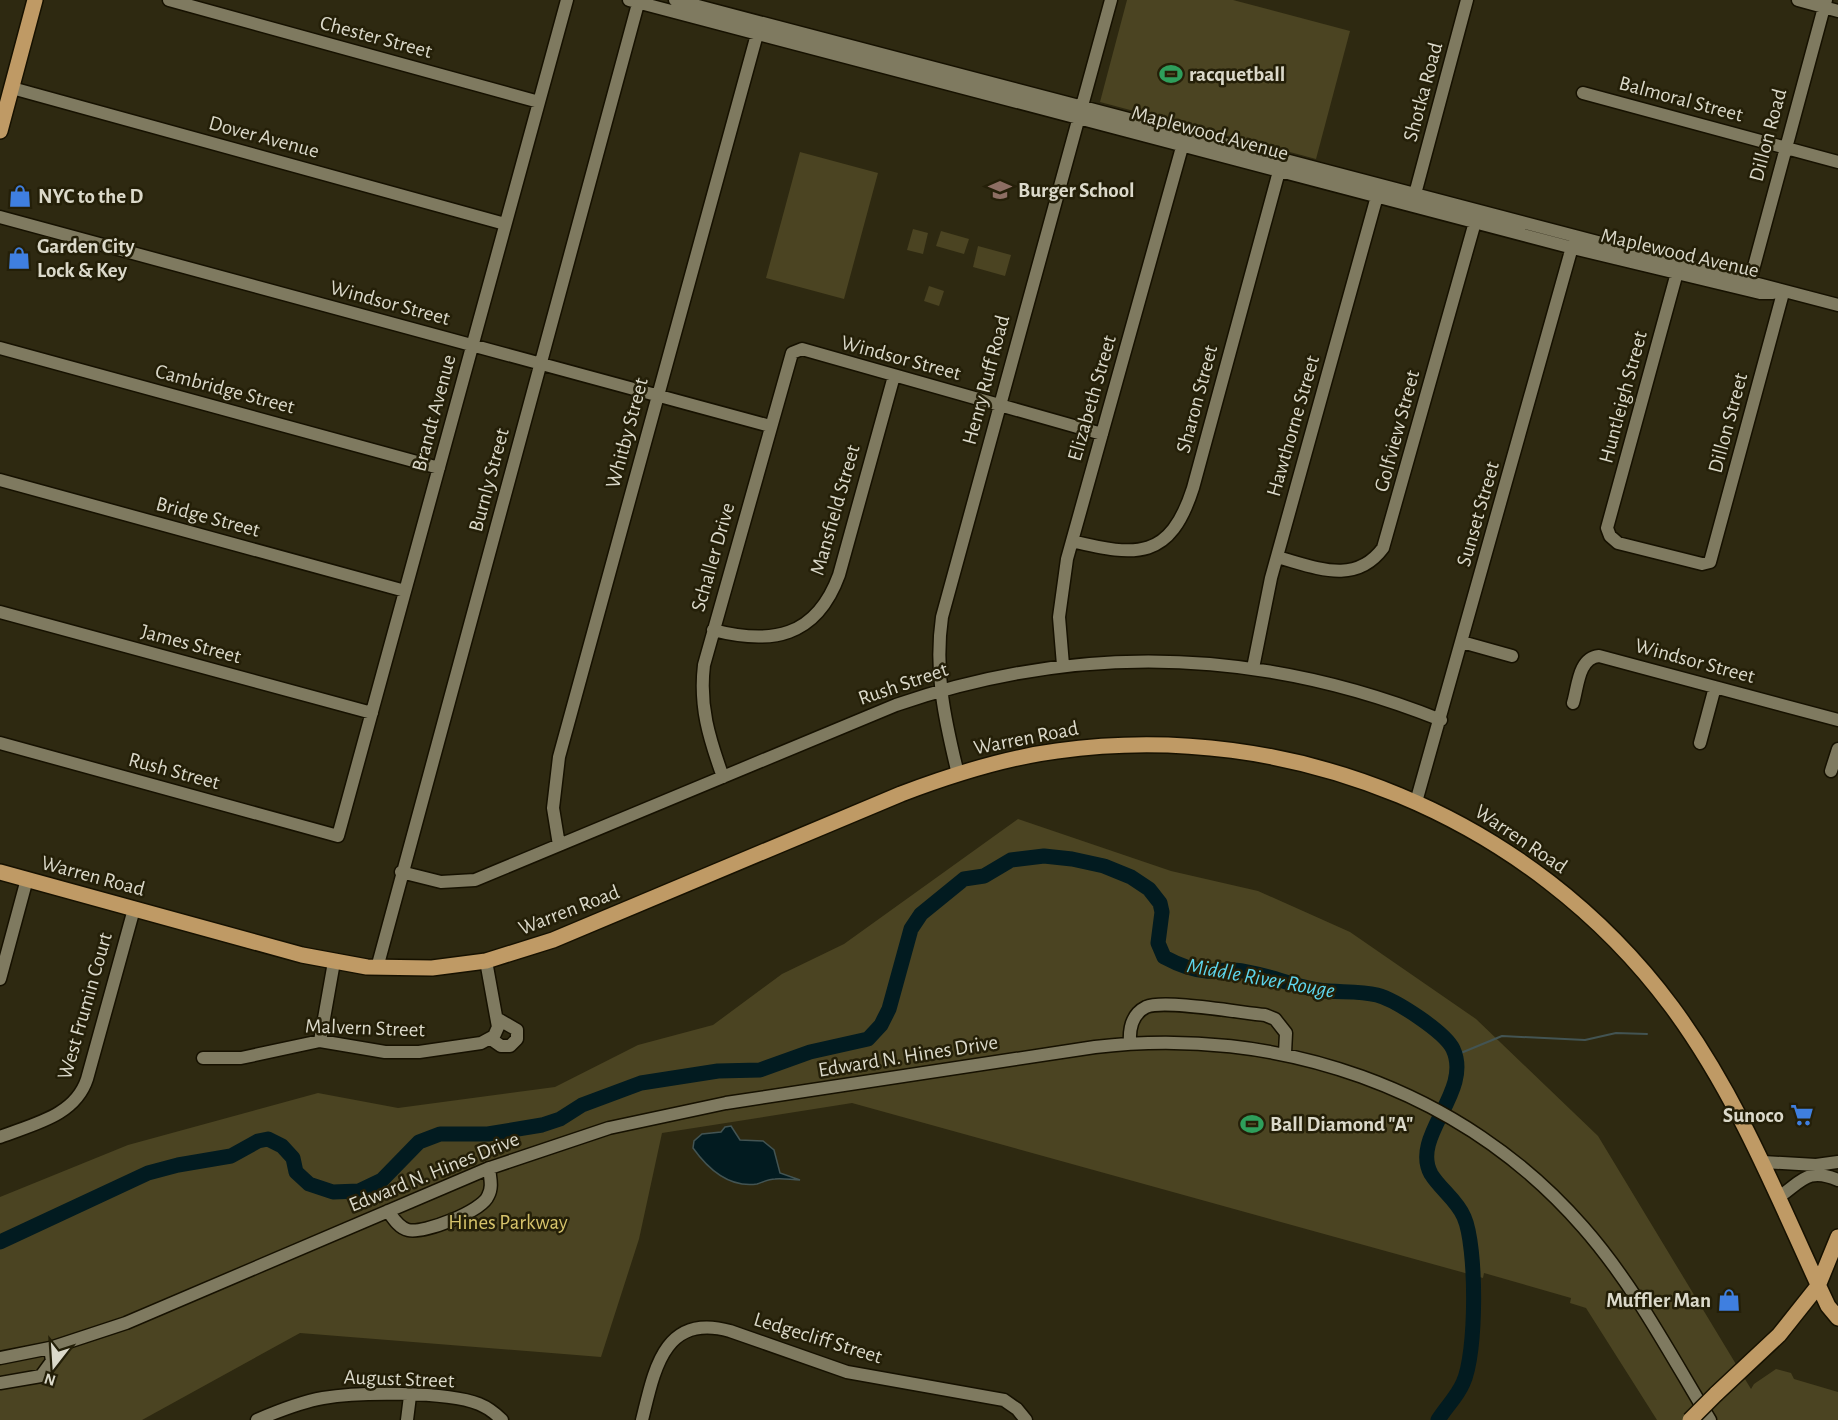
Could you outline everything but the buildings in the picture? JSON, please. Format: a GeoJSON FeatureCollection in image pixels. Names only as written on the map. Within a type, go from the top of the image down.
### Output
{"type":"FeatureCollection","features":[{"type":"Feature","properties":{"kind":"main road"},"geometry":{"type":"LineString","coordinates":[[0,131],[35,0]]}},
{"type":"Feature","properties":{"kind":"main road","name":"Warren Road"},"geometry":{"type":"LineString","coordinates":[[0,872],[334,962],[376,968],[432,968],[486,961],[560,938],[900,794],[958,774],[1017,758],[1064,750],[1116,746],[1191,746],[1256,754],[1317,766],[1416,802],[1471,830],[1526,864],[1577,904],[1614,939],[1656,986],[1692,1034],[1724,1086],[1764,1162],[1818,1286],[1828,1306],[1838,1318]]}},
{"type":"Feature","properties":{"kind":"main road"},"geometry":{"type":"LineString","coordinates":[[1690,1420],[1779,1335],[1818,1286],[1837,1243]]}},
{"type":"Feature","properties":{"kind":"street","name":"Chester Street"},"geometry":{"type":"LineString","coordinates":[[169,0],[539,102]]}},
{"type":"Feature","properties":{"kind":"street","name":"Brandt Avenue"},"geometry":{"type":"LineString","coordinates":[[338,836],[567,0]]}},
{"type":"Feature","properties":{"kind":"street","name":"Maplewood Avenue"},"geometry":{"type":"LineString","coordinates":[[675,0],[758,28]]}},
{"type":"Feature","properties":{"kind":"street","name":"Henry Ruff Road"},"geometry":{"type":"LineString","coordinates":[[958,774],[939,690],[938,648],[947,590],[1111,0]]}},
{"type":"Feature","properties":{"kind":"street","name":"Shotka Road"},"geometry":{"type":"LineString","coordinates":[[1415,194],[1467,0]]}},
{"type":"Feature","properties":{"kind":"street"},"geometry":{"type":"LineString","coordinates":[[1798,0],[1825,4],[1838,11]]}},
{"type":"Feature","properties":{"kind":"street","name":"Maplewood Avenue"},"geometry":{"type":"LineString","coordinates":[[635,1],[758,28],[1678,269],[1760,293],[1784,293]]}},
{"type":"Feature","properties":{"kind":"street","name":"Burnly Street"},"geometry":{"type":"LineString","coordinates":[[376,968],[541,364],[635,1]]}},
{"type":"Feature","properties":{"kind":"street","name":"Dillon Road"},"geometry":{"type":"LineString","coordinates":[[1750,281],[1825,4]]}},
{"type":"Feature","properties":{"kind":"street","name":"Whitby Street"},"geometry":{"type":"LineString","coordinates":[[559,845],[553,808],[559,757],[758,28]]}},
{"type":"Feature","properties":{"kind":"street","name":"Dover Avenue"},"geometry":{"type":"LineString","coordinates":[[12,88],[505,224]]}},
{"type":"Feature","properties":{"kind":"street","name":"Balmoral Street"},"geometry":{"type":"LineString","coordinates":[[1583,93],[1838,162]]}},
{"type":"Feature","properties":{"kind":"street","name":"Elizabeth Street"},"geometry":{"type":"LineString","coordinates":[[1063,664],[1059,632],[1060,602],[1072,541],[1184,140]]}},
{"type":"Feature","properties":{"kind":"street","name":"Sharon Street"},"geometry":{"type":"LineString","coordinates":[[1072,541],[1109,551],[1137,551],[1162,541],[1182,519],[1193,488],[1281,165]]}},
{"type":"Feature","properties":{"kind":"street","name":"Maplewood Avenue"},"geometry":{"type":"LineString","coordinates":[[1379,191],[1415,194],[1476,216]]}},
{"type":"Feature","properties":{"kind":"street","name":"Hawthorne Street"},"geometry":{"type":"LineString","coordinates":[[1253,668],[1258,631],[1277,557],[1379,191]]}},
{"type":"Feature","properties":{"kind":"street","name":"Golfview Street"},"geometry":{"type":"LineString","coordinates":[[1277,557],[1332,571],[1345,572],[1368,564],[1383,548],[1476,216]]}},
{"type":"Feature","properties":{"kind":"street","name":"Windsor Street"},"geometry":{"type":"LineString","coordinates":[[0,217],[770,426]]}},
{"type":"Feature","properties":{"kind":"street","name":"Sunset Street"},"geometry":{"type":"LineString","coordinates":[[1416,802],[1574,242]]}},
{"type":"Feature","properties":{"kind":"street","name":"Maplewood Avenue"},"geometry":{"type":"LineString","coordinates":[[1678,269],[1750,281],[1784,293],[1838,305]]}},
{"type":"Feature","properties":{"kind":"street","name":"Huntleigh Street"},"geometry":{"type":"LineString","coordinates":[[1678,269],[1608,523],[1609,533],[1614,540],[1702,564],[1708,563]]}},
{"type":"Feature","properties":{"kind":"street","name":"Dillon Street"},"geometry":{"type":"LineString","coordinates":[[1708,563],[1784,293]]}},
{"type":"Feature","properties":{"kind":"street","name":"Cambridge Street"},"geometry":{"type":"LineString","coordinates":[[0,348],[439,468]]}},
{"type":"Feature","properties":{"kind":"street","name":"Windsor Street"},"geometry":{"type":"LineString","coordinates":[[795,351],[802,350],[1102,434]]}},
{"type":"Feature","properties":{"kind":"street","name":"Schaller Drive"},"geometry":{"type":"LineString","coordinates":[[723,777],[708,736],[702,704],[704,665],[788,359],[795,351]]}},
{"type":"Feature","properties":{"kind":"street","name":"Mansfield Street"},"geometry":{"type":"LineString","coordinates":[[713,630],[748,638],[778,636],[805,623],[827,600],[839,575],[894,376]]}},
{"type":"Feature","properties":{"kind":"street","name":"Bridge Street"},"geometry":{"type":"LineString","coordinates":[[0,480],[405,591]]}},
{"type":"Feature","properties":{"kind":"street","name":"James Street"},"geometry":{"type":"LineString","coordinates":[[0,612],[372,713]]}},
{"type":"Feature","properties":{"kind":"street"},"geometry":{"type":"LineString","coordinates":[[1462,642],[1512,656]]}},
{"type":"Feature","properties":{"kind":"street","name":"Windsor Street"},"geometry":{"type":"LineString","coordinates":[[1573,704],[1583,665],[1593,656],[1838,720]]}},
{"type":"Feature","properties":{"kind":"street","name":"Rush Street"},"geometry":{"type":"LineString","coordinates":[[401,872],[441,882],[466,882],[871,714],[939,690],[1063,664],[1163,660],[1253,668],[1351,688],[1441,720]]}},
{"type":"Feature","properties":{"kind":"street"},"geometry":{"type":"LineString","coordinates":[[1700,743],[1715,687]]}},
{"type":"Feature","properties":{"kind":"street","name":"Rush Street"},"geometry":{"type":"LineString","coordinates":[[0,743],[338,836]]}},
{"type":"Feature","properties":{"kind":"street"},"geometry":{"type":"LineString","coordinates":[[1831,771],[1838,749]]}},
{"type":"Feature","properties":{"kind":"street"},"geometry":{"type":"LineString","coordinates":[[0,980],[27,879]]}},
{"type":"Feature","properties":{"kind":"street","name":"West Frumin Court"},"geometry":{"type":"LineString","coordinates":[[0,1137],[57,1114],[71,1105],[81,1093],[134,909]]}},
{"type":"Feature","properties":{"kind":"street"},"geometry":{"type":"LineString","coordinates":[[486,961],[498,1019],[498,1027],[491,1039]]}},
{"type":"Feature","properties":{"kind":"street"},"geometry":{"type":"LineString","coordinates":[[320,1041],[334,962]]}},
{"type":"Feature","properties":{"kind":"street"},"geometry":{"type":"LineString","coordinates":[[1130,1043],[1130,1027],[1136,1014],[1148,1006],[1179,1006],[1264,1015],[1275,1019],[1286,1034],[1285,1053]]}},
{"type":"Feature","properties":{"kind":"street","name":"Malvern Street"},"geometry":{"type":"LineString","coordinates":[[203,1058],[241,1058],[320,1041],[404,1053],[481,1043],[491,1039],[501,1046],[510,1046],[517,1039],[517,1030],[498,1019]]}},
{"type":"Feature","properties":{"kind":"street","name":"Edward N. Hines Drive"},"geometry":{"type":"LineString","coordinates":[[0,1358],[50,1348],[126,1323],[489,1168],[566,1141],[648,1118],[819,1089],[1130,1043],[1211,1043],[1285,1053],[1362,1076],[1428,1105],[1460,1124],[1523,1170],[1583,1227],[1629,1287],[1710,1420]]}},
{"type":"Feature","properties":{"kind":"street"},"geometry":{"type":"LineString","coordinates":[[1764,1162],[1816,1165],[1838,1162]]}},
{"type":"Feature","properties":{"kind":"street"},"geometry":{"type":"LineString","coordinates":[[388,1211],[397,1223],[407,1230],[418,1231],[451,1220],[481,1206],[488,1198],[491,1186],[489,1168]]}},
{"type":"Feature","properties":{"kind":"street"},"geometry":{"type":"LineString","coordinates":[[1779,1197],[1804,1176],[1820,1175],[1838,1180]]}},
{"type":"Feature","properties":{"kind":"street","name":"Ledgecliff Street"},"geometry":{"type":"LineString","coordinates":[[642,1420],[656,1365],[667,1346],[679,1336],[692,1330],[723,1329],[847,1372],[1004,1400],[1017,1409],[1026,1420]]}},
{"type":"Feature","properties":{"kind":"street"},"geometry":{"type":"LineString","coordinates":[[0,1383],[41,1376],[51,1361],[50,1348]]}},
{"type":"Feature","properties":{"kind":"street","name":"August Street"},"geometry":{"type":"LineString","coordinates":[[257,1420],[280,1416],[308,1402],[344,1395],[410,1395],[470,1401],[486,1407],[502,1420]]}},
{"type":"Feature","properties":{"kind":"street"},"geometry":{"type":"LineString","coordinates":[[408,1420],[410,1395]]}},
{"type":"Feature","properties":{"kind":"green space"},"geometry":{"type":"Polygon","coordinates":[[[1127,0],[1233,0],[1350,31],[1316,159],[1100,102],[1127,0]]]}},
{"type":"Feature","properties":{"kind":"green space"},"geometry":{"type":"Polygon","coordinates":[[[800,152],[878,173],[844,299],[766,278],[800,152]]]}},
{"type":"Feature","properties":{"kind":"green space"},"geometry":{"type":"Polygon","coordinates":[[[913,229],[928,233],[923,254],[907,250],[913,229]]]}},
{"type":"Feature","properties":{"kind":"green space"},"geometry":{"type":"Polygon","coordinates":[[[941,231],[969,239],[964,254],[936,246],[941,231]]]}},
{"type":"Feature","properties":{"kind":"green space"},"geometry":{"type":"Polygon","coordinates":[[[978,246],[1011,255],[1005,276],[973,267],[978,246]]]}},
{"type":"Feature","properties":{"kind":"green space"},"geometry":{"type":"Polygon","coordinates":[[[929,286],[944,291],[939,306],[924,301],[929,286]]]}},
{"type":"Feature","properties":{"kind":"green space","name":"Hines Parkway"},"geometry":{"type":"Polygon","coordinates":[[[1018,819],[1171,871],[1258,891],[1350,932],[1476,1019],[1598,1136],[1751,1389],[1754,1384],[1776,1369],[1791,1373],[1794,1379],[1838,1392],[1838,1420],[1657,1420],[1586,1308],[1570,1303],[1571,1298],[1484,1273],[1483,1278],[852,1103],[662,1133],[639,1239],[601,1357],[300,1333],[142,1420],[0,1420],[0,1197],[128,1145],[318,1093],[398,1108],[555,1087],[638,1045],[713,1025],[782,974],[844,944],[1018,819]]]}},
{"type":"Feature","properties":{"kind":"water"},"geometry":{"type":"Polygon","coordinates":[[[731,1126],[740,1140],[763,1141],[774,1150],[780,1173],[800,1180],[773,1179],[757,1184],[737,1183],[712,1170],[693,1148],[694,1141],[702,1134],[721,1132],[725,1127],[731,1126]]]}},
{"type":"Feature","properties":{"kind":"waterway","name":"Middle River Rouge"},"geometry":{"type":"LineString","coordinates":[[0,1242],[148,1173],[178,1165],[231,1156],[258,1141],[268,1139],[282,1146],[293,1158],[296,1172],[309,1184],[333,1192],[359,1191],[382,1180],[419,1142],[440,1134],[488,1134],[542,1125],[560,1119],[582,1105],[641,1083],[718,1071],[760,1070],[810,1052],[868,1039],[881,1025],[889,1009],[911,929],[921,914],[964,879],[984,876],[1011,860],[1044,856],[1072,859],[1104,866],[1131,877],[1149,889],[1160,903],[1162,912],[1158,943],[1164,957],[1169,960],[1200,970],[1244,971],[1318,990],[1377,995],[1396,1003],[1419,1018],[1440,1034],[1453,1049],[1457,1065],[1455,1081],[1428,1144],[1427,1159],[1431,1174],[1461,1211],[1468,1231],[1473,1275],[1473,1325],[1468,1369],[1463,1383],[1438,1420]]}},
{"type":"Feature","properties":{"kind":"waterway"},"geometry":{"type":"LineString","coordinates":[[1456,1055],[1502,1036],[1585,1040],[1616,1033],[1647,1034]]}},
{"type":"Feature","properties":{"kind":"place","name":"racquetball"},"geometry":{"type":"Point","coordinates":[1171,74]}},
{"type":"Feature","properties":{"kind":"place","name":"Burger School"},"geometry":{"type":"Point","coordinates":[1000,190]}},
{"type":"Feature","properties":{"kind":"place","name":"NYC to the D"},"geometry":{"type":"Point","coordinates":[20,196]}},
{"type":"Feature","properties":{"kind":"place","name":"Garden City Lock & Key"},"geometry":{"type":"Point","coordinates":[19,258]}},
{"type":"Feature","properties":{"kind":"place","name":"Sunoco"},"geometry":{"type":"Point","coordinates":[1802,1115]}},
{"type":"Feature","properties":{"kind":"place","name":"Ball Diamond \"A\""},"geometry":{"type":"Point","coordinates":[1252,1124]}},
{"type":"Feature","properties":{"kind":"place","name":"Muffler Man"},"geometry":{"type":"Point","coordinates":[1729,1300]}}]}
